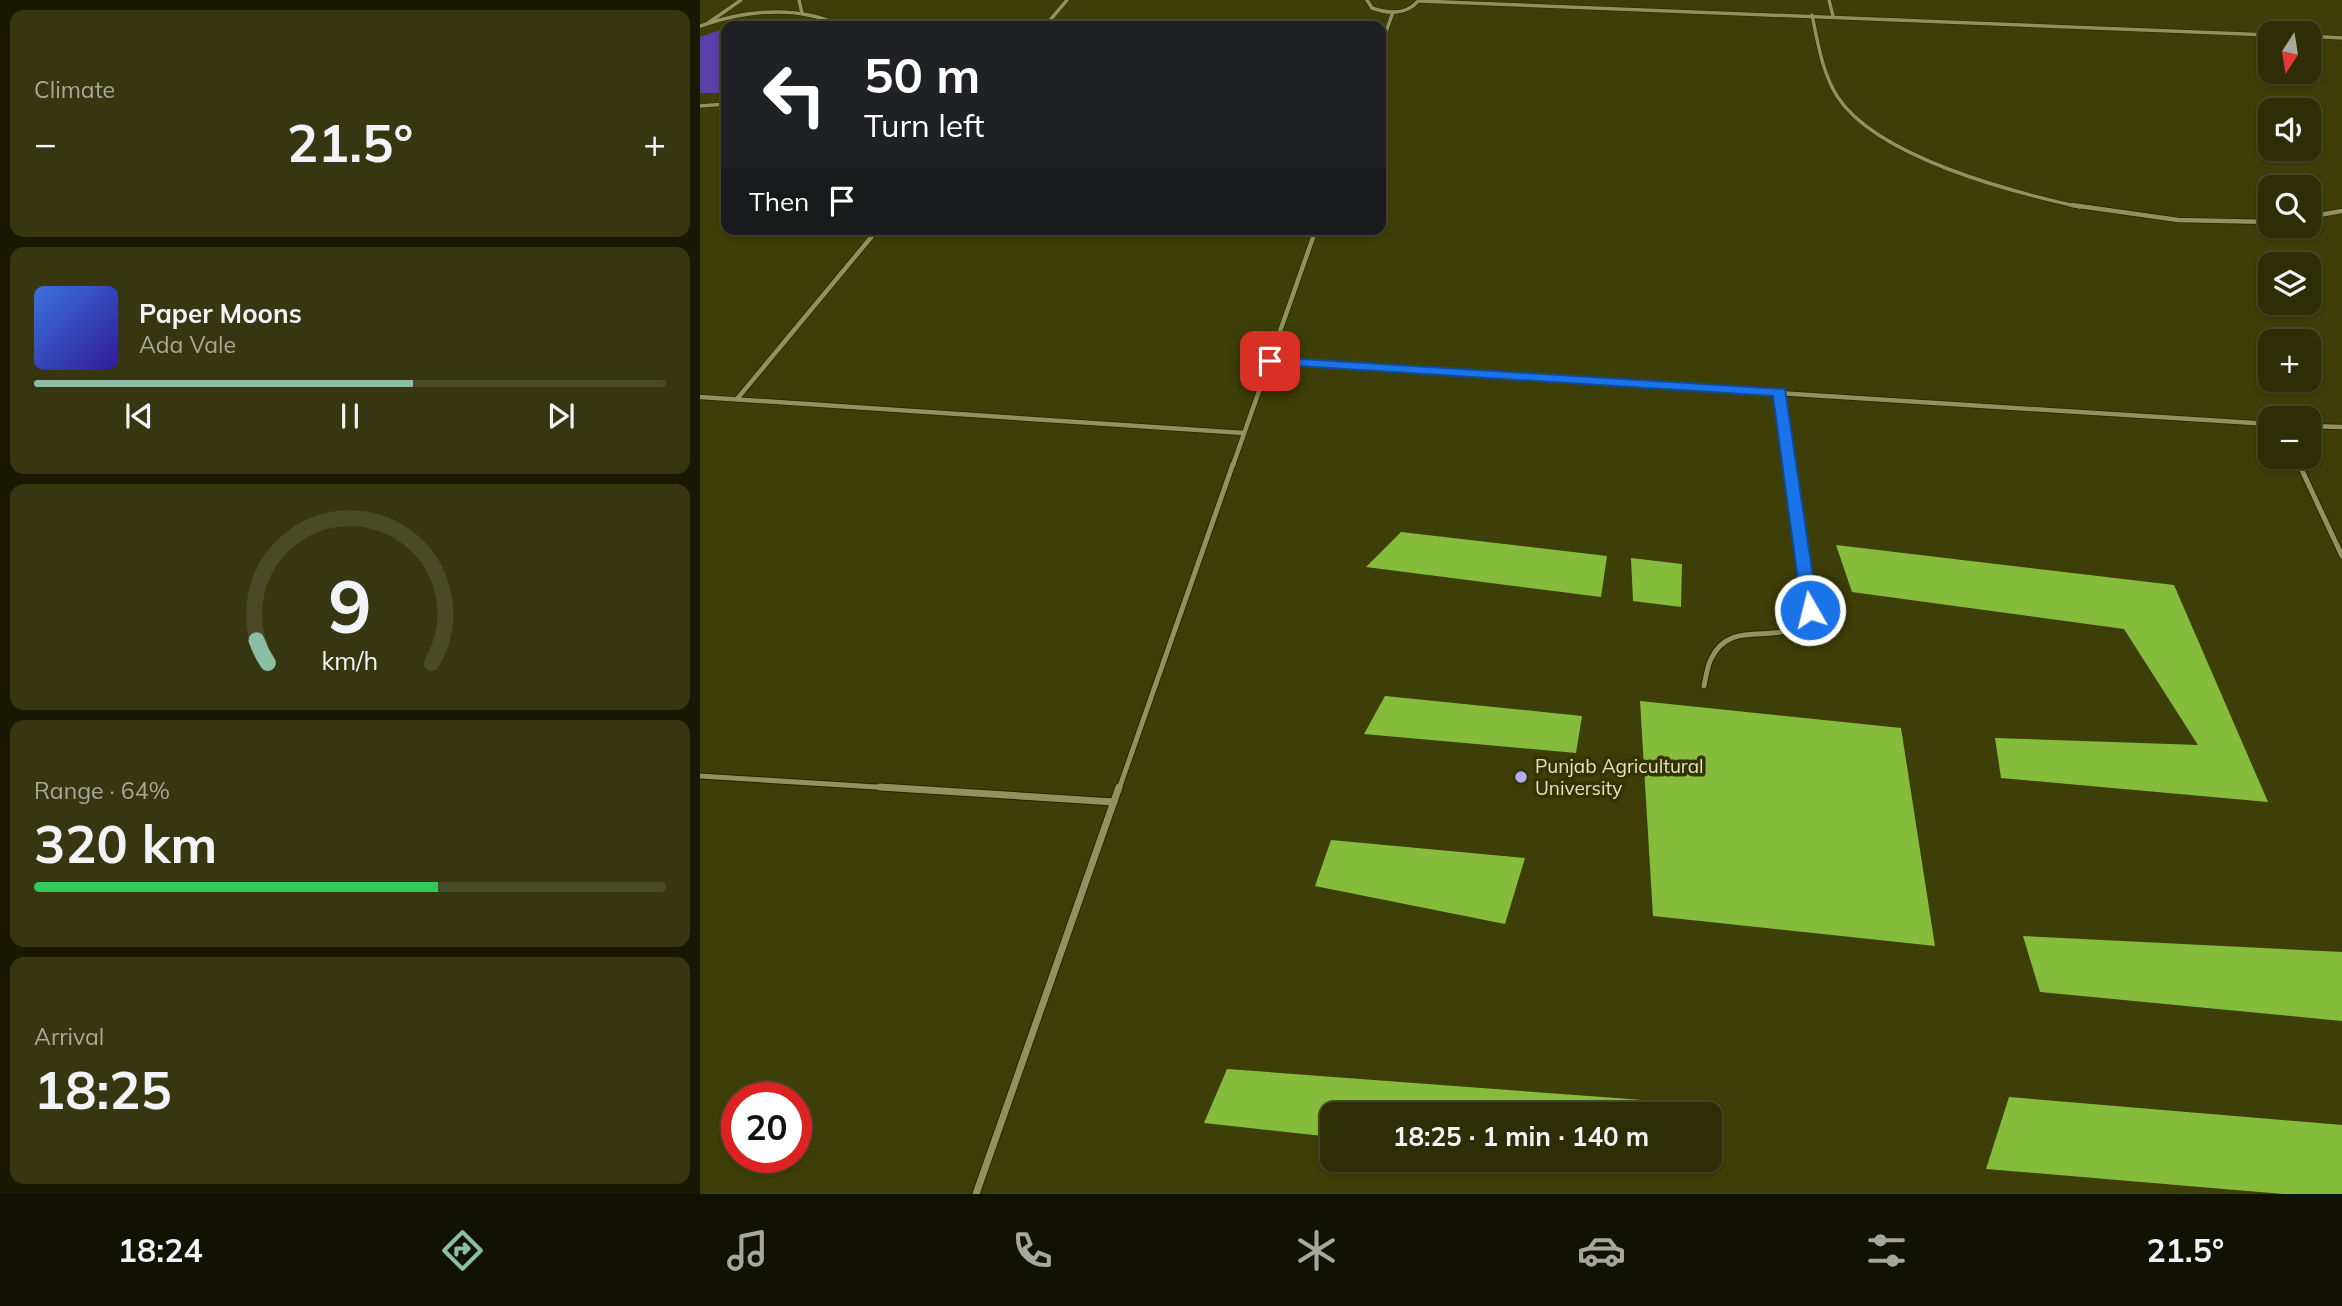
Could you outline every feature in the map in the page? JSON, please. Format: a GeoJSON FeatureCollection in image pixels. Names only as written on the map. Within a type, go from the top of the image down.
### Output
{"type":"FeatureCollection","features":[{"type":"Feature","properties":{"kind":"lane"},"geometry":{"type":"LineString","coordinates":[[705,24],[741,0]]}},
{"type":"Feature","properties":{"kind":"lane"},"geometry":{"type":"LineString","coordinates":[[799,0],[802,13]]}},
{"type":"Feature","properties":{"kind":"lane"},"geometry":{"type":"LineString","coordinates":[[1049,21],[1067,0]]}},
{"type":"Feature","properties":{"kind":"lane"},"geometry":{"type":"LineString","coordinates":[[1367,0],[1372,8],[1393,12],[1413,7],[1419,1],[2258,34]]}},
{"type":"Feature","properties":{"kind":"lane"},"geometry":{"type":"LineString","coordinates":[[1829,0],[1833,16]]}},
{"type":"Feature","properties":{"kind":"lane"},"geometry":{"type":"LineString","coordinates":[[721,21],[770,12],[802,13],[833,21]]}},
{"type":"Feature","properties":{"kind":"lane"},"geometry":{"type":"LineString","coordinates":[[1386,32],[1393,12]]}},
{"type":"Feature","properties":{"kind":"lane"},"geometry":{"type":"LineString","coordinates":[[1812,15],[1822,68],[1846,108],[1867,128],[1934,163],[2024,193],[2105,211],[2189,222],[2258,222]]}},
{"type":"Feature","properties":{"kind":"lane"},"geometry":{"type":"LineString","coordinates":[[700,26],[721,21]]}},
{"type":"Feature","properties":{"kind":"lane"},"geometry":{"type":"LineString","coordinates":[[2321,37],[2342,38]]}},
{"type":"Feature","properties":{"kind":"lane"},"geometry":{"type":"LineString","coordinates":[[700,106],[721,104]]}},
{"type":"Feature","properties":{"kind":"lane"},"geometry":{"type":"LineString","coordinates":[[2321,215],[2342,211]]}},
{"type":"Feature","properties":{"kind":"lane"},"geometry":{"type":"LineString","coordinates":[[737,399],[872,235]]}},
{"type":"Feature","properties":{"kind":"lane"},"geometry":{"type":"LineString","coordinates":[[976,1194],[1314,235]]}},
{"type":"Feature","properties":{"kind":"lane"},"geometry":{"type":"LineString","coordinates":[[1270,361],[2258,423]]}},
{"type":"Feature","properties":{"kind":"lane"},"geometry":{"type":"LineString","coordinates":[[1704,686],[1711,653],[1723,641],[1796,627],[1806,620],[1810,610],[1780,392]]}},
{"type":"Feature","properties":{"kind":"lane"},"geometry":{"type":"LineString","coordinates":[[700,397],[1244,433]]}},
{"type":"Feature","properties":{"kind":"lane"},"geometry":{"type":"LineString","coordinates":[[2321,426],[2342,427]]}},
{"type":"Feature","properties":{"kind":"lane"},"geometry":{"type":"LineString","coordinates":[[2302,469],[2342,556]]}},
{"type":"Feature","properties":{"kind":"lane"},"geometry":{"type":"LineString","coordinates":[[700,776],[1114,802]]}},
{"type":"Feature","properties":{"kind":"shaded area"},"geometry":{"type":"Polygon","coordinates":[[[721,30],[721,93],[700,93],[700,37],[721,30]]]}},
{"type":"Feature","properties":{"kind":"building"},"geometry":{"type":"Polygon","coordinates":[[[1401,532],[1607,556],[1601,597],[1366,567],[1401,532]]]}},
{"type":"Feature","properties":{"kind":"building"},"geometry":{"type":"Polygon","coordinates":[[[1836,545],[2174,585],[2268,802],[2001,778],[1995,738],[2198,745],[2124,629],[1852,592],[1836,545]]]}},
{"type":"Feature","properties":{"kind":"building"},"geometry":{"type":"Polygon","coordinates":[[[1631,558],[1682,564],[1681,607],[1633,601],[1631,558]]]}},
{"type":"Feature","properties":{"kind":"building"},"geometry":{"type":"Polygon","coordinates":[[[1385,696],[1582,716],[1576,753],[1364,734],[1385,696]]]}},
{"type":"Feature","properties":{"kind":"building"},"geometry":{"type":"Polygon","coordinates":[[[1640,701],[1901,728],[1935,946],[1653,916],[1640,701]]]}},
{"type":"Feature","properties":{"kind":"building"},"geometry":{"type":"Polygon","coordinates":[[[1331,840],[1525,858],[1505,924],[1315,886],[1331,840]]]}},
{"type":"Feature","properties":{"kind":"building"},"geometry":{"type":"Polygon","coordinates":[[[2023,936],[2342,952],[2342,1021],[2040,992],[2023,936]]]}},
{"type":"Feature","properties":{"kind":"building"},"geometry":{"type":"Polygon","coordinates":[[[1227,1069],[1670,1102],[1320,1102],[1320,1136],[1204,1123],[1227,1069]]]}},
{"type":"Feature","properties":{"kind":"building"},"geometry":{"type":"Polygon","coordinates":[[[2009,1097],[2342,1125],[2342,1194],[2283,1194],[1986,1169],[2009,1097]]]}},
{"type":"Feature","properties":{"kind":"place","name":"Punjab Agricultural University"},"geometry":{"type":"Point","coordinates":[1521,777]}},
{"type":"Feature","properties":{"kind":"route"},"geometry":{"type":"LineString","coordinates":[[1270,361],[1780,392],[1810,610]]}}]}
